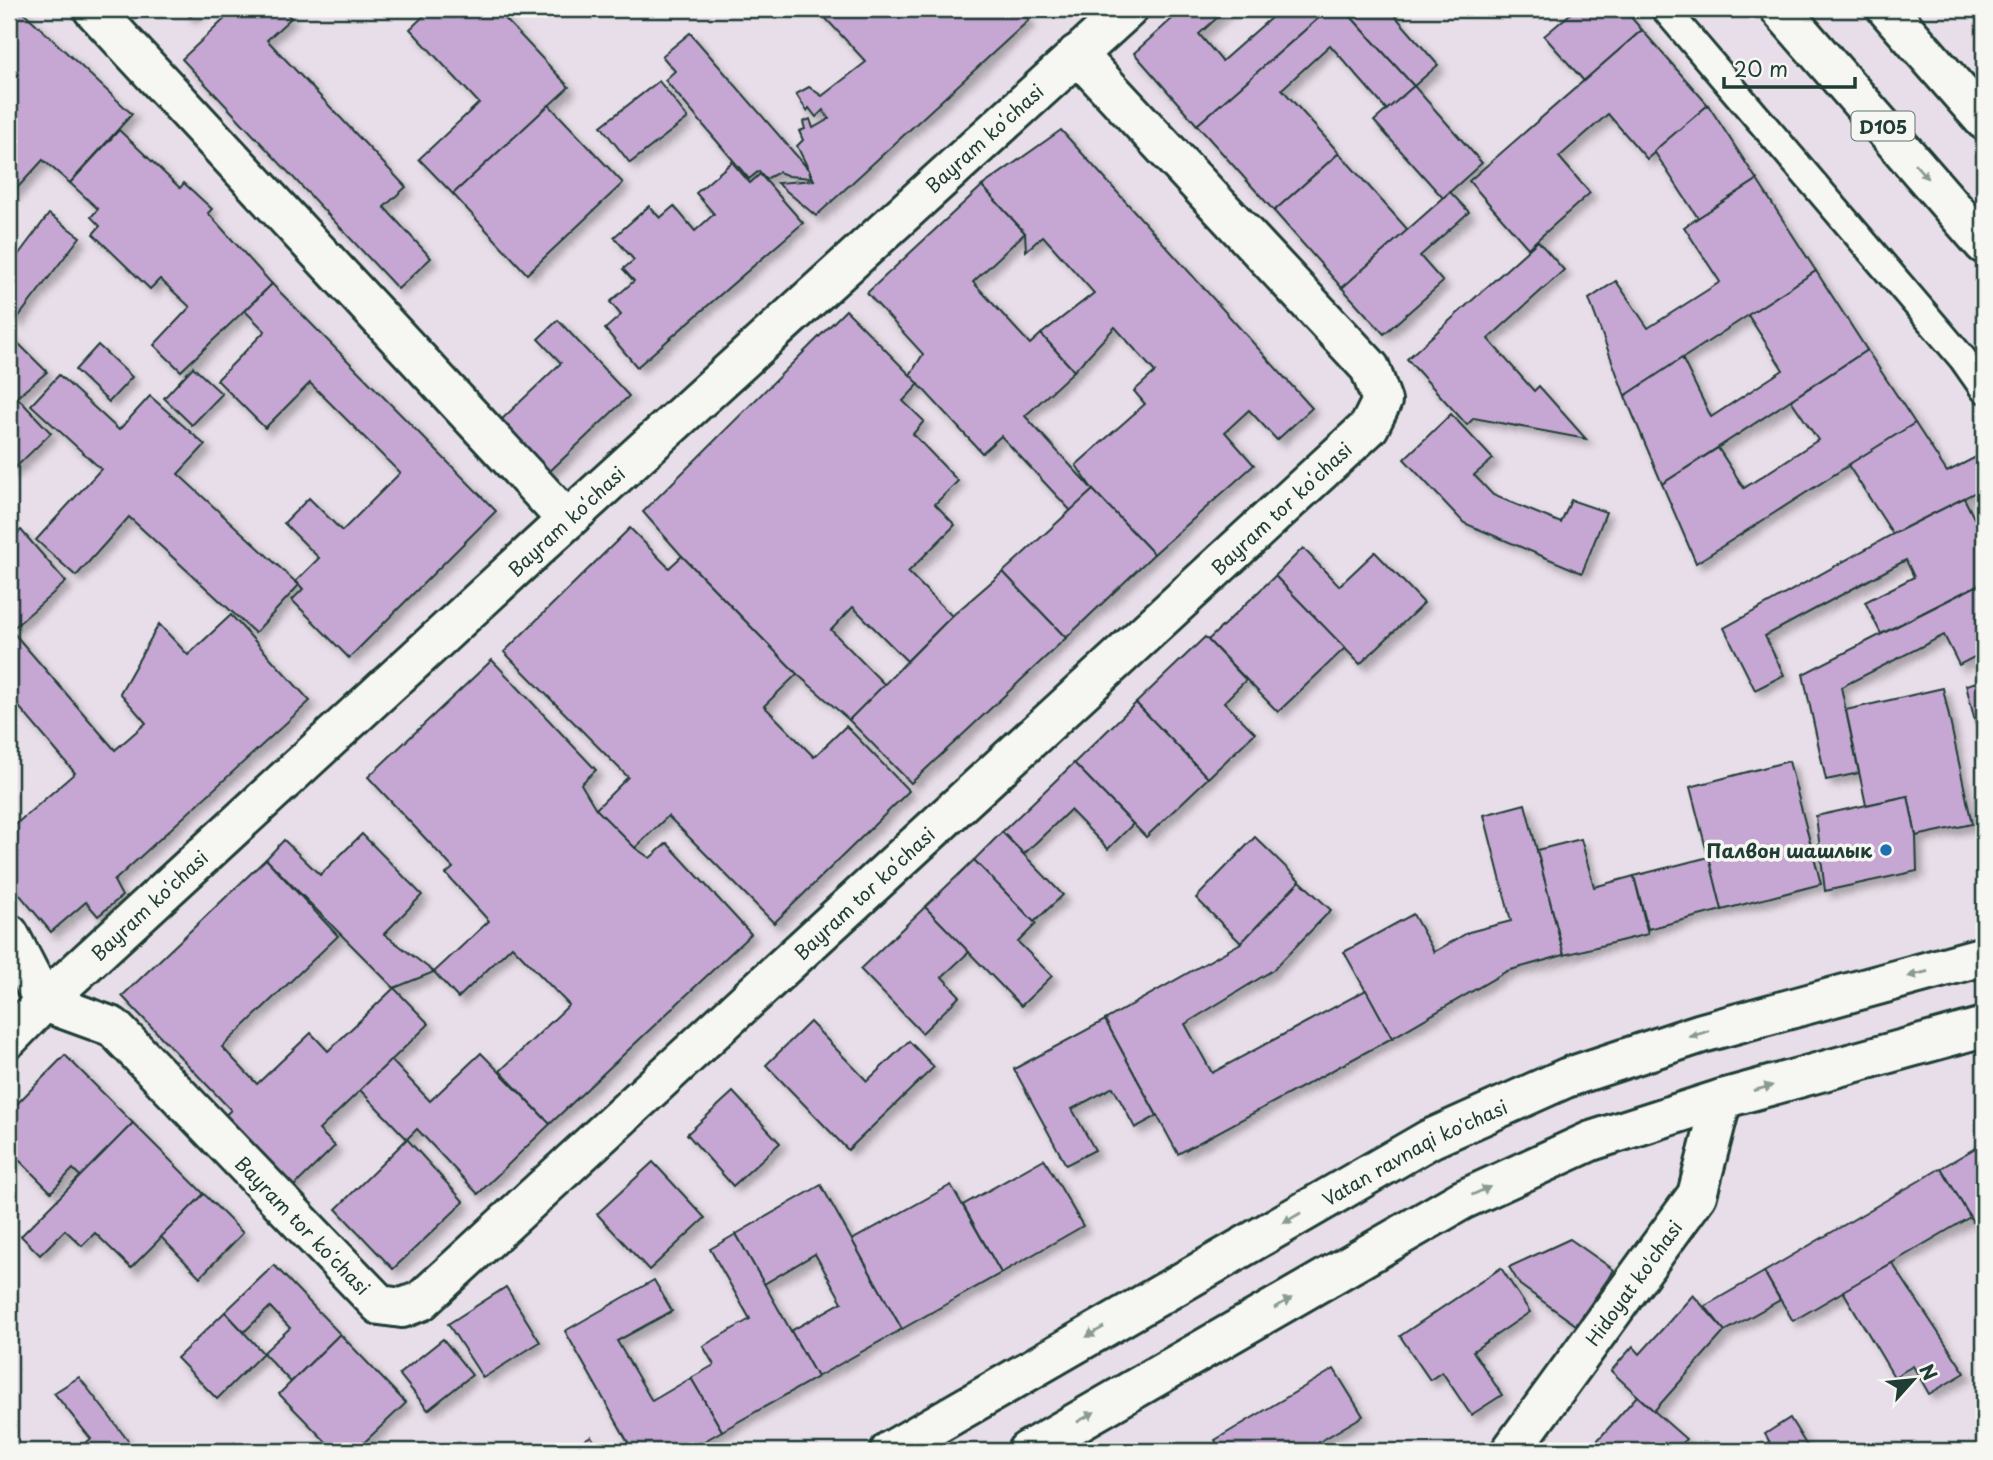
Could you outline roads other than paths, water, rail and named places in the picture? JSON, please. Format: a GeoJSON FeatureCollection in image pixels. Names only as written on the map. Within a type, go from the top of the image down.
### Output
{"type":"FeatureCollection","features":[{"type":"Feature","properties":{"kind":"main road"},"geometry":{"type":"LineString","coordinates":[[93,9],[567,520]]}},
{"type":"Feature","properties":{"kind":"main road","name":"Bayram koʻchasi"},"geometry":{"type":"LineString","coordinates":[[9,1038],[567,520],[1128,9]]}},
{"type":"Feature","properties":{"kind":"main road","name":"D105"},"geometry":{"type":"LineString","coordinates":[[1780,9],[1984,244]]}},
{"type":"Feature","properties":{"kind":"main road"},"geometry":{"type":"LineString","coordinates":[[1886,9],[1984,120]]}},
{"type":"Feature","properties":{"kind":"main road","name":"Bayram tor koʻchasi"},"geometry":{"type":"LineString","coordinates":[[44,1003],[113,1027],[380,1305],[402,1308],[421,1301],[1369,427],[1382,401],[1370,369],[1077,54]]}},
{"type":"Feature","properties":{"kind":"main road"},"geometry":{"type":"LineString","coordinates":[[9,934],[44,1003]]}},
{"type":"Feature","properties":{"kind":"main road","name":"Vatan ravnaqi ko'chasi"},"geometry":{"type":"LineString","coordinates":[[890,1451],[1430,1139],[1579,1073],[1702,1033],[1984,956]]}},
{"type":"Feature","properties":{"kind":"main road"},"geometry":{"type":"LineString","coordinates":[[1027,1451],[1462,1200],[1591,1141],[1722,1099],[1984,1027]]}},
{"type":"Feature","properties":{"kind":"main road","name":"Hidoyat ko'chasi"},"geometry":{"type":"LineString","coordinates":[[1511,1451],[1697,1195],[1722,1099]]}},
{"type":"Feature","properties":{"kind":"lane"},"geometry":{"type":"LineString","coordinates":[[1665,9],[1963,359],[1984,389]]}},
{"type":"Feature","properties":{"kind":"place","name":"Палвон шашлык"},"geometry":{"type":"Point","coordinates":[1886,850]}}]}
